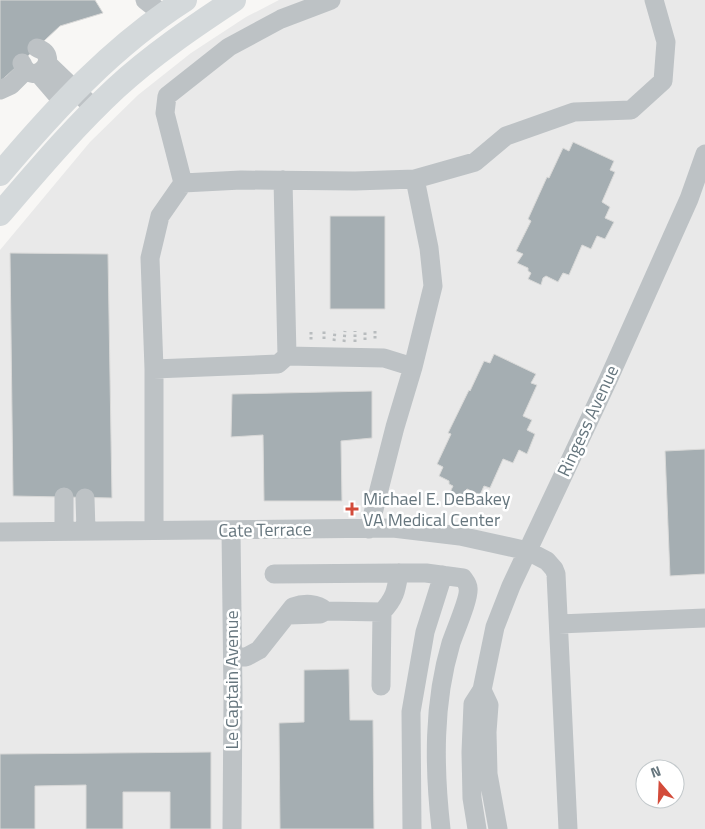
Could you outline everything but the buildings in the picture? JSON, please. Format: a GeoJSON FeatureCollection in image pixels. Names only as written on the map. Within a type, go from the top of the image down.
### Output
{"type":"FeatureCollection","features":[{"type":"Feature","properties":{"kind":"main road"},"geometry":{"type":"LineString","coordinates":[[0,174],[69,96],[137,34],[162,7],[185,0]]}},
{"type":"Feature","properties":{"kind":"main road"},"geometry":{"type":"LineString","coordinates":[[0,214],[49,156],[124,82],[180,37],[234,0]]}},
{"type":"Feature","properties":{"kind":"main road"},"geometry":{"type":"LineString","coordinates":[[162,7],[180,37]]}},
{"type":"Feature","properties":{"kind":"street"},"geometry":{"type":"LineString","coordinates":[[145,0],[162,7]]}},
{"type":"Feature","properties":{"kind":"street"},"geometry":{"type":"LineString","coordinates":[[154,530],[154,369],[150,258],[160,216],[182,183],[166,113],[168,96],[230,47],[281,19],[331,0]]}},
{"type":"Feature","properties":{"kind":"street"},"geometry":{"type":"LineString","coordinates":[[182,183],[415,179],[475,162],[506,136],[574,112],[631,110],[663,81],[666,42],[654,0]]}},
{"type":"Feature","properties":{"kind":"street"},"geometry":{"type":"LineString","coordinates":[[0,90],[11,85],[34,63],[69,96],[95,109]]}},
{"type":"Feature","properties":{"kind":"street","name":"Ringess Avenue"},"geometry":{"type":"LineString","coordinates":[[477,829],[472,798],[471,744],[473,704],[482,690],[495,627],[511,586],[608,380],[688,199],[705,154]]}},
{"type":"Feature","properties":{"kind":"street"},"geometry":{"type":"LineString","coordinates":[[369,528],[433,286],[415,179]]}},
{"type":"Feature","properties":{"kind":"street"},"geometry":{"type":"LineString","coordinates":[[283,180],[287,356]]}},
{"type":"Feature","properties":{"kind":"street"},"geometry":{"type":"LineString","coordinates":[[154,369],[278,364],[287,356],[384,358],[413,367]]}},
{"type":"Feature","properties":{"kind":"street"},"geometry":{"type":"LineString","coordinates":[[74,497],[75,531]]}},
{"type":"Feature","properties":{"kind":"street","name":"Cate Terrace"},"geometry":{"type":"LineString","coordinates":[[0,532],[393,528],[460,536],[528,551],[547,561],[556,574],[559,624]]}},
{"type":"Feature","properties":{"kind":"street","name":"Le Captain Avenue"},"geometry":{"type":"LineString","coordinates":[[231,530],[233,657],[232,829]]}},
{"type":"Feature","properties":{"kind":"street"},"geometry":{"type":"LineString","coordinates":[[274,574],[399,573],[443,575],[463,578],[466,582],[468,592],[451,644],[439,695],[436,741],[440,829]]}},
{"type":"Feature","properties":{"kind":"street"},"geometry":{"type":"LineString","coordinates":[[381,686],[382,612],[392,601],[396,592],[399,573]]}},
{"type":"Feature","properties":{"kind":"street"},"geometry":{"type":"LineString","coordinates":[[412,829],[411,712],[425,632],[443,575]]}},
{"type":"Feature","properties":{"kind":"street"},"geometry":{"type":"LineString","coordinates":[[233,657],[246,657],[259,650],[288,615],[320,614],[326,611],[382,612]]}},
{"type":"Feature","properties":{"kind":"street"},"geometry":{"type":"LineString","coordinates":[[568,829],[559,624],[705,618]]}},
{"type":"Feature","properties":{"kind":"street","name":"Ringess Avenue"},"geometry":{"type":"LineString","coordinates":[[482,690],[489,705],[487,732],[488,774],[498,829]]}},
{"type":"Feature","properties":{"kind":"shaded area","name":"Michael E. DeBakey VA Medical Center"},"geometry":{"type":"Polygon","coordinates":[[[279,0],[705,0],[705,829],[0,829],[0,250],[90,142],[138,95],[191,53],[246,17],[279,0]]]}},
{"type":"Feature","properties":{"kind":"place","name":"Michael E. DeBakey VA Medical Center"},"geometry":{"type":"Point","coordinates":[352,509]}}]}
